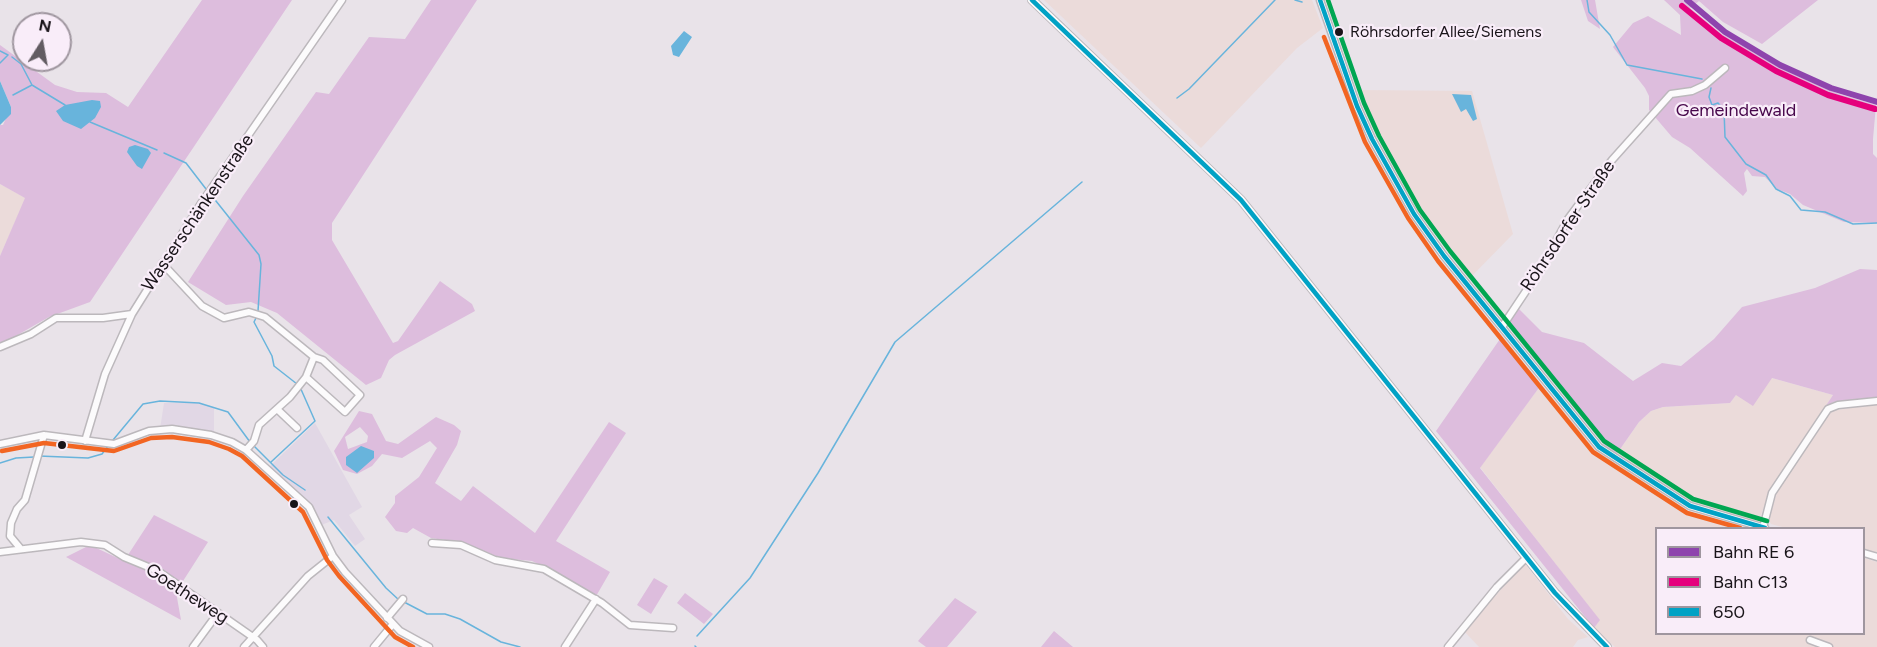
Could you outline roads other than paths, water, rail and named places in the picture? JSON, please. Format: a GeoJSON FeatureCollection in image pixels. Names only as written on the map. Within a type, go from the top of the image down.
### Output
{"type":"FeatureCollection","features":[{"type":"Feature","properties":{"kind":"main road"},"geometry":{"type":"LineString","coordinates":[[1032,0],[1193,151],[1241,200],[1527,557],[1577,618],[1607,647]]}},
{"type":"Feature","properties":{"kind":"street","name":"Wasserschänkenstraße"},"geometry":{"type":"LineString","coordinates":[[85,441],[105,374],[132,314],[162,263],[342,0]]}},
{"type":"Feature","properties":{"kind":"street"},"geometry":{"type":"LineString","coordinates":[[1320,0],[1357,106],[1398,188],[1432,240],[1608,454],[1690,506],[1761,527]]}},
{"type":"Feature","properties":{"kind":"street","name":"Röhrsdorfer Straße"},"geometry":{"type":"LineString","coordinates":[[1502,327],[1542,267],[1569,219],[1612,160],[1671,94],[1692,91],[1705,85],[1725,68]]}},
{"type":"Feature","properties":{"kind":"street"},"geometry":{"type":"LineString","coordinates":[[162,263],[202,306],[224,318],[249,312],[266,316],[314,357],[323,360],[360,395],[345,412],[306,377]]}},
{"type":"Feature","properties":{"kind":"street"},"geometry":{"type":"LineString","coordinates":[[0,347],[31,334],[56,318],[103,318],[132,314]]}},
{"type":"Feature","properties":{"kind":"street"},"geometry":{"type":"LineString","coordinates":[[250,446],[259,425],[306,377],[314,357]]}},
{"type":"Feature","properties":{"kind":"street"},"geometry":{"type":"LineString","coordinates":[[1764,527],[1772,493],[1828,409],[1838,405],[1877,401]]}},
{"type":"Feature","properties":{"kind":"street"},"geometry":{"type":"LineString","coordinates":[[277,409],[297,428]]}},
{"type":"Feature","properties":{"kind":"street"},"geometry":{"type":"LineString","coordinates":[[0,444],[44,435],[114,444],[149,431],[172,429],[211,435],[250,446],[309,507],[333,556],[387,618],[429,647]]}},
{"type":"Feature","properties":{"kind":"street"},"geometry":{"type":"LineString","coordinates":[[21,548],[10,536],[11,522],[17,509],[25,500],[44,435]]}},
{"type":"Feature","properties":{"kind":"street","name":"Goetheweg"},"geometry":{"type":"LineString","coordinates":[[0,552],[21,548],[97,543],[158,571],[263,647]]}},
{"type":"Feature","properties":{"kind":"street"},"geometry":{"type":"LineString","coordinates":[[432,543],[461,545],[495,560],[544,569],[596,599],[630,625],[673,628]]}},
{"type":"Feature","properties":{"kind":"street"},"geometry":{"type":"LineString","coordinates":[[244,647],[308,576],[333,556]]}},
{"type":"Feature","properties":{"kind":"street"},"geometry":{"type":"LineString","coordinates":[[1448,647],[1497,587],[1527,557]]}},
{"type":"Feature","properties":{"kind":"street"},"geometry":{"type":"LineString","coordinates":[[565,647],[596,599]]}},
{"type":"Feature","properties":{"kind":"street"},"geometry":{"type":"LineString","coordinates":[[387,618],[401,601]]}},
{"type":"Feature","properties":{"kind":"street"},"geometry":{"type":"LineString","coordinates":[[193,647],[218,613]]}},
{"type":"Feature","properties":{"kind":"street"},"geometry":{"type":"LineString","coordinates":[[374,647],[393,624]]}},
{"type":"Feature","properties":{"kind":"street"},"geometry":{"type":"LineString","coordinates":[[1810,640],[1829,647]]}},
{"type":"Feature","properties":{"kind":"water"},"geometry":{"type":"Polygon","coordinates":[[[684,31],[692,37],[679,57],[673,55],[671,46],[684,31]]]}},
{"type":"Feature","properties":{"kind":"water"},"geometry":{"type":"Polygon","coordinates":[[[0,81],[11,107],[11,114],[0,125],[0,81]]]}},
{"type":"Feature","properties":{"kind":"water"},"geometry":{"type":"Polygon","coordinates":[[[1452,94],[1471,95],[1477,119],[1473,121],[1466,109],[1461,112],[1452,94]]]}},
{"type":"Feature","properties":{"kind":"water"},"geometry":{"type":"Polygon","coordinates":[[[92,100],[100,101],[101,107],[95,118],[81,129],[63,121],[56,111],[65,105],[92,100]]]}},
{"type":"Feature","properties":{"kind":"water"},"geometry":{"type":"Polygon","coordinates":[[[135,145],[148,149],[151,153],[142,169],[127,152],[129,147],[135,145]]]}},
{"type":"Feature","properties":{"kind":"water"},"geometry":{"type":"Polygon","coordinates":[[[361,446],[374,451],[374,458],[357,473],[346,465],[346,457],[361,446]]]}},
{"type":"Feature","properties":{"kind":"waterway"},"geometry":{"type":"LineString","coordinates":[[1177,98],[1189,89],[1275,0]]}},
{"type":"Feature","properties":{"kind":"waterway"},"geometry":{"type":"LineString","coordinates":[[1295,0],[1302,2]]}},
{"type":"Feature","properties":{"kind":"waterway"},"geometry":{"type":"LineString","coordinates":[[1587,0],[1589,12],[1610,35],[1627,65],[1702,79]]}},
{"type":"Feature","properties":{"kind":"waterway"},"geometry":{"type":"LineString","coordinates":[[0,51],[8,55],[0,63]]}},
{"type":"Feature","properties":{"kind":"waterway"},"geometry":{"type":"LineString","coordinates":[[25,72],[32,85]]}},
{"type":"Feature","properties":{"kind":"waterway"},"geometry":{"type":"LineString","coordinates":[[13,95],[32,85],[65,105]]}},
{"type":"Feature","properties":{"kind":"waterway"},"geometry":{"type":"LineString","coordinates":[[1711,88],[1709,97],[1712,105],[1718,103],[1724,110],[1725,137],[1746,164],[1766,175],[1776,189],[1790,196],[1801,210],[1825,212],[1853,224],[1877,223]]}},
{"type":"Feature","properties":{"kind":"waterway"},"geometry":{"type":"LineString","coordinates":[[90,122],[157,150]]}},
{"type":"Feature","properties":{"kind":"waterway"},"geometry":{"type":"LineString","coordinates":[[164,153],[186,163],[206,189]]}},
{"type":"Feature","properties":{"kind":"waterway"},"geometry":{"type":"LineString","coordinates":[[697,636],[750,578],[818,473],[895,342],[1082,182]]}},
{"type":"Feature","properties":{"kind":"waterway"},"geometry":{"type":"LineString","coordinates":[[212,196],[259,255],[261,264],[258,311]]}},
{"type":"Feature","properties":{"kind":"waterway"},"geometry":{"type":"LineString","coordinates":[[256,318],[254,322],[272,356],[274,366],[297,384]]}},
{"type":"Feature","properties":{"kind":"waterway"},"geometry":{"type":"LineString","coordinates":[[271,462],[315,421],[300,387]]}},
{"type":"Feature","properties":{"kind":"waterway"},"geometry":{"type":"LineString","coordinates":[[113,440],[143,404],[160,401],[199,403],[228,412],[250,442]]}},
{"type":"Feature","properties":{"kind":"waterway"},"geometry":{"type":"LineString","coordinates":[[253,445],[283,475],[305,490]]}},
{"type":"Feature","properties":{"kind":"waterway"},"geometry":{"type":"LineString","coordinates":[[39,456],[88,458],[102,454],[108,446]]}},
{"type":"Feature","properties":{"kind":"waterway"},"geometry":{"type":"LineString","coordinates":[[0,463],[16,458],[34,457]]}},
{"type":"Feature","properties":{"kind":"waterway"},"geometry":{"type":"LineString","coordinates":[[328,517],[386,588],[399,600]]}},
{"type":"Feature","properties":{"kind":"waterway"},"geometry":{"type":"LineString","coordinates":[[404,602],[427,614],[445,614],[460,619],[501,642],[520,647]]}},
{"type":"Feature","properties":{"kind":"rail line","name":"C13"},"geometry":{"type":"LineString","coordinates":[[1682,6],[1721,38],[1776,71],[1828,95],[1875,109]]}},
{"type":"Feature","properties":{"kind":"place","name":"Röhrsdorfer Allee/Siemens"},"geometry":{"type":"Point","coordinates":[1339,32]}},
{"type":"Feature","properties":{"kind":"park label","name":"Gemeindewald"},"geometry":{"type":"Point","coordinates":[1736,111]}}]}
